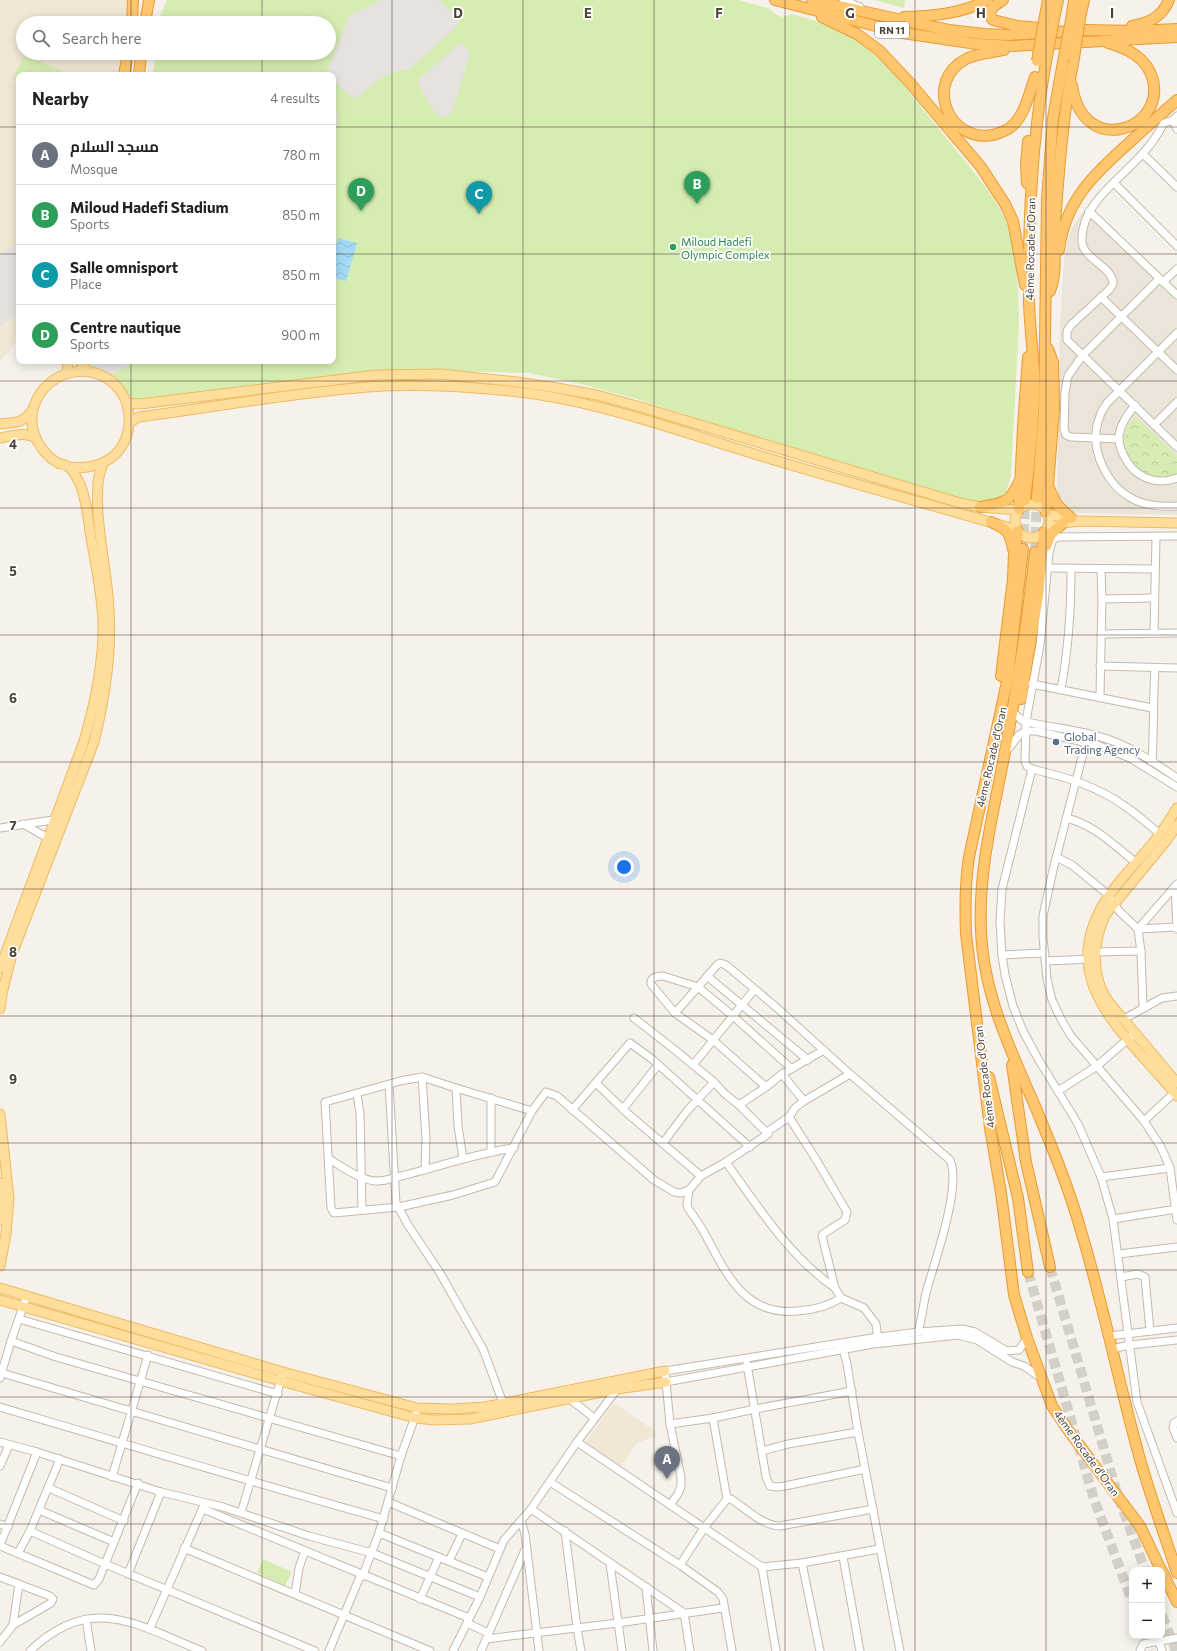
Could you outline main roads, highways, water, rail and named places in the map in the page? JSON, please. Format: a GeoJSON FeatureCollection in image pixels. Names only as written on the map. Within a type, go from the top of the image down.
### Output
{"type":"FeatureCollection","features":[{"type":"Feature","properties":{"kind":"highway"},"geometry":{"type":"LineString","coordinates":[[133,16],[134,0]]}},
{"type":"Feature","properties":{"kind":"highway"},"geometry":{"type":"LineString","coordinates":[[146,16],[149,0]]}},
{"type":"Feature","properties":{"kind":"highway","name":"RN 11"},"geometry":{"type":"LineString","coordinates":[[775,0],[904,33],[960,43],[1012,46],[1177,37]]}},
{"type":"Feature","properties":{"kind":"highway","name":"RN 11"},"geometry":{"type":"LineString","coordinates":[[812,0],[949,30],[984,34],[1026,35],[1086,30],[1177,29]]}},
{"type":"Feature","properties":{"kind":"highway"},"geometry":{"type":"LineString","coordinates":[[880,15],[934,16],[970,8],[987,0]]}},
{"type":"Feature","properties":{"kind":"highway"},"geometry":{"type":"LineString","coordinates":[[1003,0],[990,10],[991,17],[996,22],[1024,28],[1086,30]]}},
{"type":"Feature","properties":{"kind":"highway"},"geometry":{"type":"LineString","coordinates":[[1012,46],[1002,50],[975,56],[961,63],[953,70],[946,81],[943,93],[945,105],[953,120],[960,128],[977,135],[988,135],[1007,130],[1021,115],[1042,62],[1044,21],[1048,0]]}},
{"type":"Feature","properties":{"kind":"highway","name":"4ème Rocade d'Oran"},"geometry":{"type":"LineString","coordinates":[[1025,500],[1034,396],[1034,367],[1029,299],[1031,196],[1042,62],[1058,0]]}},
{"type":"Feature","properties":{"kind":"highway","name":"4ème Rocade d'Oran"},"geometry":{"type":"LineString","coordinates":[[1037,498],[1044,411],[1048,200],[1053,118],[1063,62],[1075,19],[1074,0]]}},
{"type":"Feature","properties":{"kind":"highway"},"geometry":{"type":"LineString","coordinates":[[1054,273],[1054,232],[1060,151],[1065,107],[1074,58],[1075,19],[1084,0]]}},
{"type":"Feature","properties":{"kind":"highway"},"geometry":{"type":"LineString","coordinates":[[1109,30],[1144,24],[1151,21],[1162,12],[1169,0]]}},
{"type":"Feature","properties":{"kind":"highway"},"geometry":{"type":"LineString","coordinates":[[792,5],[850,30],[876,48],[910,83],[980,167],[1005,204],[1013,221],[1022,272],[1029,299]]}},
{"type":"Feature","properties":{"kind":"highway"},"geometry":{"type":"LineString","coordinates":[[1070,78],[1073,96],[1078,109],[1087,120],[1094,125],[1105,129],[1124,129],[1140,120],[1146,114],[1152,102],[1154,92],[1152,79],[1145,65],[1140,58],[1128,50],[1103,41]]}},
{"type":"Feature","properties":{"kind":"highway"},"geometry":{"type":"LineString","coordinates":[[125,72],[127,60]]}},
{"type":"Feature","properties":{"kind":"highway"},"geometry":{"type":"LineString","coordinates":[[139,72],[140,60]]}},
{"type":"Feature","properties":{"kind":"highway"},"geometry":{"type":"LineString","coordinates":[[1031,196],[1027,184],[1026,165],[1035,77]]}},
{"type":"Feature","properties":{"kind":"highway"},"geometry":{"type":"LineString","coordinates":[[1046,302],[1066,218],[1082,190],[1106,163],[1177,100]]}},
{"type":"Feature","properties":{"kind":"highway"},"geometry":{"type":"LineString","coordinates":[[1019,509],[1027,369],[1031,335]]}},
{"type":"Feature","properties":{"kind":"highway"},"geometry":{"type":"LineString","coordinates":[[1045,343],[1053,362],[1054,383],[1054,408],[1047,483],[1047,513]]}},
{"type":"Feature","properties":{"kind":"highway"},"geometry":{"type":"LineString","coordinates":[[980,507],[993,505],[1009,499],[1020,478]]}},
{"type":"Feature","properties":{"kind":"highway"},"geometry":{"type":"LineString","coordinates":[[1039,554],[1051,534],[1071,521],[1054,501],[1047,483]]}},
{"type":"Feature","properties":{"kind":"highway"},"geometry":{"type":"LineString","coordinates":[[991,522],[1006,530],[1019,550]]}},
{"type":"Feature","properties":{"kind":"highway","name":"4ème Rocade d'Oran"},"geometry":{"type":"LineString","coordinates":[[1018,531],[1019,550],[1008,677],[966,873],[966,934],[990,1128],[1001,1193],[1014,1295],[1041,1378],[1052,1406],[1068,1430],[1140,1526],[1160,1567]]}},
{"type":"Feature","properties":{"kind":"highway"},"geometry":{"type":"LineString","coordinates":[[1002,764],[1009,748],[1016,715],[1023,692],[1039,554],[1045,531]]}},
{"type":"Feature","properties":{"kind":"highway","name":"4ème Rocade d'Oran"},"geometry":{"type":"LineString","coordinates":[[1039,554],[1029,607],[1015,699],[985,856],[981,895],[981,932],[987,980],[996,1012],[1011,1052],[1057,1159],[1081,1230],[1142,1469],[1177,1573]]}},
{"type":"Feature","properties":{"kind":"highway"},"geometry":{"type":"LineString","coordinates":[[980,1040],[1018,1198],[1028,1272]]}},
{"type":"Feature","properties":{"kind":"highway"},"geometry":{"type":"LineString","coordinates":[[1011,1052],[1026,1162],[1050,1268]]}},
{"type":"Feature","properties":{"kind":"highway","name":"4ème Rocade d'Oran"},"geometry":{"type":"LineString","coordinates":[[1165,1577],[1177,1602]]}},
{"type":"Feature","properties":{"kind":"main road"},"geometry":{"type":"LineString","coordinates":[[67,373],[68,364]]}},
{"type":"Feature","properties":{"kind":"main road"},"geometry":{"type":"LineString","coordinates":[[82,364],[87,371]]}},
{"type":"Feature","properties":{"kind":"main road"},"geometry":{"type":"LineString","coordinates":[[0,424],[28,418],[45,386],[55,378],[67,373],[87,371],[100,375],[111,382],[123,395],[127,403],[130,422],[128,434],[122,446],[114,456],[103,463],[86,468],[70,467],[49,457],[42,448],[36,438],[32,424],[33,409]]}},
{"type":"Feature","properties":{"kind":"main road"},"geometry":{"type":"LineString","coordinates":[[127,403],[140,404],[376,375],[441,374],[500,380],[597,395],[925,493],[980,507],[1019,509]]}},
{"type":"Feature","properties":{"kind":"main road"},"geometry":{"type":"LineString","coordinates":[[500,380],[501,390]]}},
{"type":"Feature","properties":{"kind":"main road"},"geometry":{"type":"LineString","coordinates":[[130,422],[139,417],[322,392],[370,387],[442,386],[501,390],[562,399],[622,413],[803,469],[991,522],[1018,531],[1028,538],[1040,536],[1045,531],[1049,522],[1047,513]]}},
{"type":"Feature","properties":{"kind":"main road"},"geometry":{"type":"LineString","coordinates":[[0,438],[25,434],[36,438]]}},
{"type":"Feature","properties":{"kind":"main road"},"geometry":{"type":"LineString","coordinates":[[0,968],[2,953],[94,742],[102,711],[109,664],[109,608],[98,501],[98,483],[103,463]]}},
{"type":"Feature","properties":{"kind":"main road"},"geometry":{"type":"LineString","coordinates":[[60,819],[95,703],[103,622],[100,591],[86,507],[81,485],[70,467]]}},
{"type":"Feature","properties":{"kind":"main road"},"geometry":{"type":"LineString","coordinates":[[1018,531],[1014,520],[1019,509],[1023,506],[1034,504],[1039,505],[1047,513],[1071,521],[1177,523]]}},
{"type":"Feature","properties":{"kind":"main road"},"geometry":{"type":"LineString","coordinates":[[1045,531],[1071,521]]}},
{"type":"Feature","properties":{"kind":"main road"},"geometry":{"type":"LineString","coordinates":[[1111,900],[1135,862],[1160,834],[1177,808]]}},
{"type":"Feature","properties":{"kind":"main road"},"geometry":{"type":"LineString","coordinates":[[1177,825],[1168,840],[1098,912],[1092,927],[1087,952],[1093,957],[1098,982],[1108,1002],[1177,1083]]}},
{"type":"Feature","properties":{"kind":"main road"},"geometry":{"type":"LineString","coordinates":[[0,1009],[2,994],[12,954],[52,839]]}},
{"type":"Feature","properties":{"kind":"main road"},"geometry":{"type":"LineString","coordinates":[[1093,957],[1094,990],[1103,1007],[1127,1039],[1176,1094]]}},
{"type":"Feature","properties":{"kind":"main road"},"geometry":{"type":"LineString","coordinates":[[0,1114],[9,1198],[6,1234],[0,1266]]}},
{"type":"Feature","properties":{"kind":"main road"},"geometry":{"type":"LineString","coordinates":[[0,1183],[0,1220]]}},
{"type":"Feature","properties":{"kind":"main road"},"geometry":{"type":"LineString","coordinates":[[0,1288],[27,1295],[415,1418],[434,1420],[470,1419],[617,1389],[666,1382]]}},
{"type":"Feature","properties":{"kind":"main road"},"geometry":{"type":"LineString","coordinates":[[0,1300],[282,1377],[417,1408],[434,1410],[467,1409],[503,1403],[664,1371]]}},
{"type":"Feature","properties":{"kind":"water"},"geometry":{"type":"Polygon","coordinates":[[[338,238],[357,243],[346,281],[336,279],[336,245],[338,238]]]}},
{"type":"Feature","properties":{"kind":"tunnel"},"geometry":{"type":"LineString","coordinates":[[1035,552],[1037,498]]}},
{"type":"Feature","properties":{"kind":"tunnel"},"geometry":{"type":"LineString","coordinates":[[1023,549],[1025,500]]}},
{"type":"Feature","properties":{"kind":"tunnel"},"geometry":{"type":"LineString","coordinates":[[1050,1267],[1117,1493],[1144,1567]]}},
{"type":"Feature","properties":{"kind":"tunnel"},"geometry":{"type":"LineString","coordinates":[[1028,1272],[1094,1499],[1129,1593]]}},
{"type":"Feature","properties":{"kind":"tunnel"},"geometry":{"type":"LineString","coordinates":[[1165,1623],[1176,1651]]}},
{"type":"Feature","properties":{"kind":"tunnel"},"geometry":{"type":"LineString","coordinates":[[1146,1639],[1150,1651]]}},
{"type":"Feature","properties":{"kind":"place","name":"Miloud Hadefi Stadium"},"geometry":{"type":"Point","coordinates":[697,204]}},
{"type":"Feature","properties":{"kind":"place","name":"Centre nautique"},"geometry":{"type":"Point","coordinates":[361,211]}},
{"type":"Feature","properties":{"kind":"place","name":"Salle omnisport"},"geometry":{"type":"Point","coordinates":[479,214]}},
{"type":"Feature","properties":{"kind":"place","name":"Miloud Hadefi Olympic Complex"},"geometry":{"type":"Point","coordinates":[673,247]}},
{"type":"Feature","properties":{"kind":"place","name":"Global Trading Agency"},"geometry":{"type":"Point","coordinates":[1056,742]}},
{"type":"Feature","properties":{"kind":"place","name":"مسجد السلام"},"geometry":{"type":"Point","coordinates":[667,1479]}}]}
